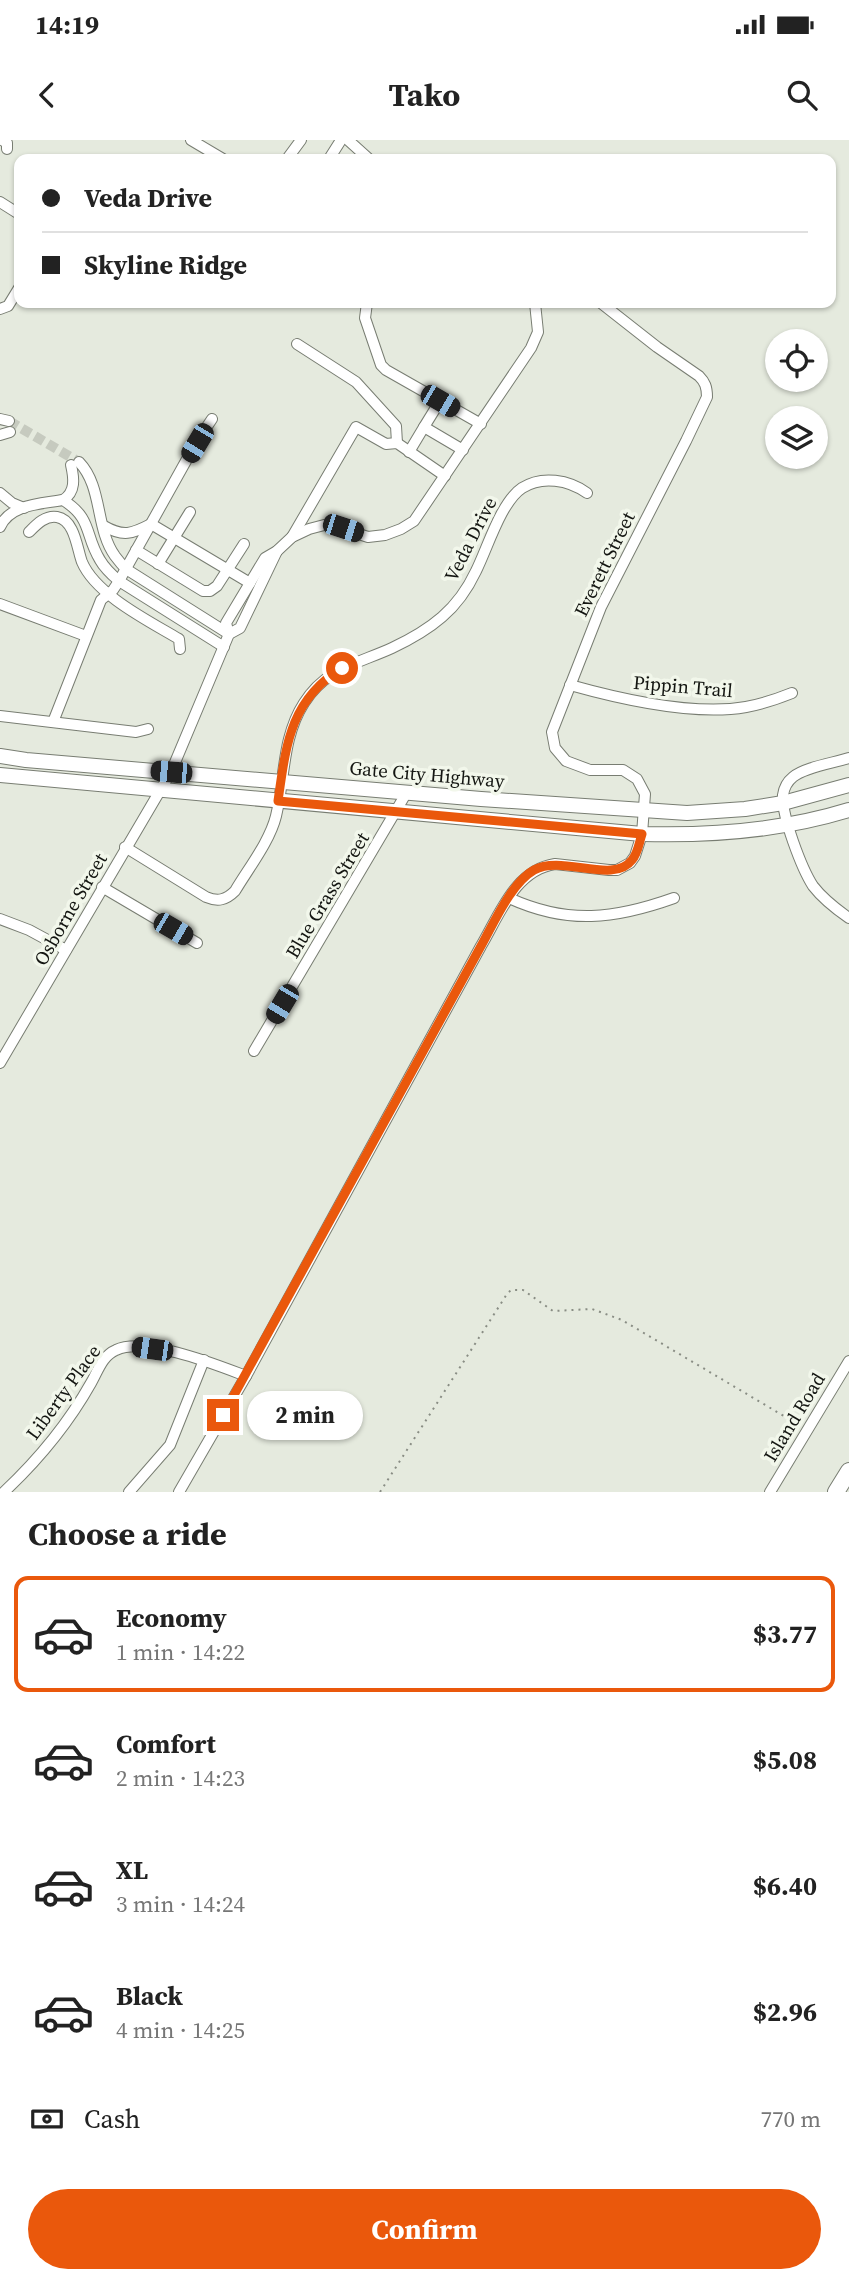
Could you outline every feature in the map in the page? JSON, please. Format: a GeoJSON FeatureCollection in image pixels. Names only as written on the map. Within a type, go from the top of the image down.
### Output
{"type":"FeatureCollection","features":[{"type":"Feature","properties":{"kind":"highway"},"geometry":{"type":"LineString","coordinates":[[836,1492],[849,1471]]}},
{"type":"Feature","properties":{"kind":"main road","name":"Gate City Highway"},"geometry":{"type":"LineString","coordinates":[[0,755],[281,782],[644,810],[708,812],[783,803],[849,785]]}},
{"type":"Feature","properties":{"kind":"main road","name":"Gate City Highway"},"geometry":{"type":"LineString","coordinates":[[0,775],[642,834],[718,834],[789,825],[849,810]]}},
{"type":"Feature","properties":{"kind":"street"},"geometry":{"type":"LineString","coordinates":[[191,140],[215,154]]}},
{"type":"Feature","properties":{"kind":"street"},"geometry":{"type":"LineString","coordinates":[[348,140],[360,154]]}},
{"type":"Feature","properties":{"kind":"street"},"geometry":{"type":"LineString","coordinates":[[0,309],[8,306],[14,296]]}},
{"type":"Feature","properties":{"kind":"street"},"geometry":{"type":"LineString","coordinates":[[366,308],[365,318],[381,365],[481,424]]}},
{"type":"Feature","properties":{"kind":"street"},"geometry":{"type":"LineString","coordinates":[[292,537],[328,524],[368,537],[385,535],[414,521],[531,348],[538,332],[536,308]]}},
{"type":"Feature","properties":{"kind":"street","name":"Everett Street"},"geometry":{"type":"LineString","coordinates":[[607,308],[699,376],[705,382],[707,397],[601,607],[553,729],[555,748],[559,755],[573,766],[603,771],[623,770],[631,773],[643,787],[642,834]]}},
{"type":"Feature","properties":{"kind":"street"},"geometry":{"type":"LineString","coordinates":[[296,344],[356,382],[396,426],[397,443]]}},
{"type":"Feature","properties":{"kind":"street"},"geometry":{"type":"LineString","coordinates":[[409,452],[440,401]]}},
{"type":"Feature","properties":{"kind":"street"},"geometry":{"type":"LineString","coordinates":[[53,722],[101,600],[119,581],[212,419]]}},
{"type":"Feature","properties":{"kind":"street"},"geometry":{"type":"LineString","coordinates":[[229,634],[226,623],[265,558],[292,537],[356,427],[386,444],[397,443],[445,476]]}},
{"type":"Feature","properties":{"kind":"street"},"geometry":{"type":"LineString","coordinates":[[424,427],[463,450]]}},
{"type":"Feature","properties":{"kind":"street"},"geometry":{"type":"LineString","coordinates":[[0,527],[12,512],[63,500],[69,496],[74,483],[75,463],[91,478],[114,555],[126,569],[229,634]]}},
{"type":"Feature","properties":{"kind":"street","name":"Veda Drive"},"geometry":{"type":"LineString","coordinates":[[125,847],[206,897],[221,900],[236,891],[270,832],[277,814],[286,748],[295,721],[312,692],[342,668],[412,638],[442,617],[466,590],[511,499],[526,485],[546,481],[571,484],[587,493]]}},
{"type":"Feature","properties":{"kind":"street"},"geometry":{"type":"LineString","coordinates":[[0,493],[12,503],[24,508]]}},
{"type":"Feature","properties":{"kind":"street"},"geometry":{"type":"LineString","coordinates":[[63,500],[83,517],[99,559],[108,571],[119,581],[223,647]]}},
{"type":"Feature","properties":{"kind":"street"},"geometry":{"type":"LineString","coordinates":[[159,564],[190,512]]}},
{"type":"Feature","properties":{"kind":"street"},"geometry":{"type":"LineString","coordinates":[[29,532],[43,519],[57,517],[66,522],[92,579],[108,594],[179,639],[180,649]]}},
{"type":"Feature","properties":{"kind":"street"},"geometry":{"type":"LineString","coordinates":[[104,526],[116,533],[127,533],[151,524]]}},
{"type":"Feature","properties":{"kind":"street"},"geometry":{"type":"LineString","coordinates":[[151,524],[250,583]]}},
{"type":"Feature","properties":{"kind":"street"},"geometry":{"type":"LineString","coordinates":[[136,550],[203,591],[210,591],[217,586],[244,544]]}},
{"type":"Feature","properties":{"kind":"street"},"geometry":{"type":"LineString","coordinates":[[229,634],[240,628],[277,551]]}},
{"type":"Feature","properties":{"kind":"street"},"geometry":{"type":"LineString","coordinates":[[156,625],[170,596]]}},
{"type":"Feature","properties":{"kind":"street"},"geometry":{"type":"LineString","coordinates":[[0,604],[86,636]]}},
{"type":"Feature","properties":{"kind":"street","name":"Osborne Street"},"geometry":{"type":"LineString","coordinates":[[0,1063],[171,772],[229,634]]}},
{"type":"Feature","properties":{"kind":"street","name":"Pippin Trail"},"geometry":{"type":"LineString","coordinates":[[570,685],[633,701],[698,708],[744,707],[767,703],[792,693]]}},
{"type":"Feature","properties":{"kind":"street"},"geometry":{"type":"LineString","coordinates":[[0,716],[136,732],[148,729]]}},
{"type":"Feature","properties":{"kind":"street"},"geometry":{"type":"LineString","coordinates":[[849,758],[802,771],[792,777],[783,791],[783,803],[804,869],[824,899],[849,918]]}},
{"type":"Feature","properties":{"kind":"street","name":"Blue Grass Street"},"geometry":{"type":"LineString","coordinates":[[254,1051],[407,792]]}},
{"type":"Feature","properties":{"kind":"street"},"geometry":{"type":"LineString","coordinates":[[179,1492],[246,1376],[509,898],[526,876],[546,865],[609,870],[623,868],[635,856],[642,834]]}},
{"type":"Feature","properties":{"kind":"street"},"geometry":{"type":"LineString","coordinates":[[102,887],[197,943]]}},
{"type":"Feature","properties":{"kind":"street"},"geometry":{"type":"LineString","coordinates":[[509,898],[547,912],[588,917],[629,912],[674,898]]}},
{"type":"Feature","properties":{"kind":"street"},"geometry":{"type":"LineString","coordinates":[[0,919],[29,930],[66,950]]}},
{"type":"Feature","properties":{"kind":"street","name":"Liberty Place"},"geometry":{"type":"LineString","coordinates":[[4,1492],[62,1427],[81,1400],[101,1363],[114,1350],[133,1346],[186,1354],[246,1376]]}},
{"type":"Feature","properties":{"kind":"street"},"geometry":{"type":"LineString","coordinates":[[130,1492],[170,1445],[204,1360]]}},
{"type":"Feature","properties":{"kind":"street","name":"Island Road"},"geometry":{"type":"LineString","coordinates":[[770,1492],[849,1361]]}},
{"type":"Feature","properties":{"kind":"path"},"geometry":{"type":"LineString","coordinates":[[380,1492],[506,1293],[517,1289],[523,1290],[553,1311],[592,1309],[622,1320],[806,1429]]}},
{"type":"Feature","properties":{"kind":"tunnel"},"geometry":{"type":"LineString","coordinates":[[9,421],[79,462]]}},
{"type":"Feature","properties":{"kind":"route"},"geometry":{"type":"LineString","coordinates":[[223,1415],[481,946],[518,884],[535,869],[546,865],[609,870],[623,868],[635,856],[642,834],[278,801],[286,748],[302,706],[324,680],[342,668]]}}]}
